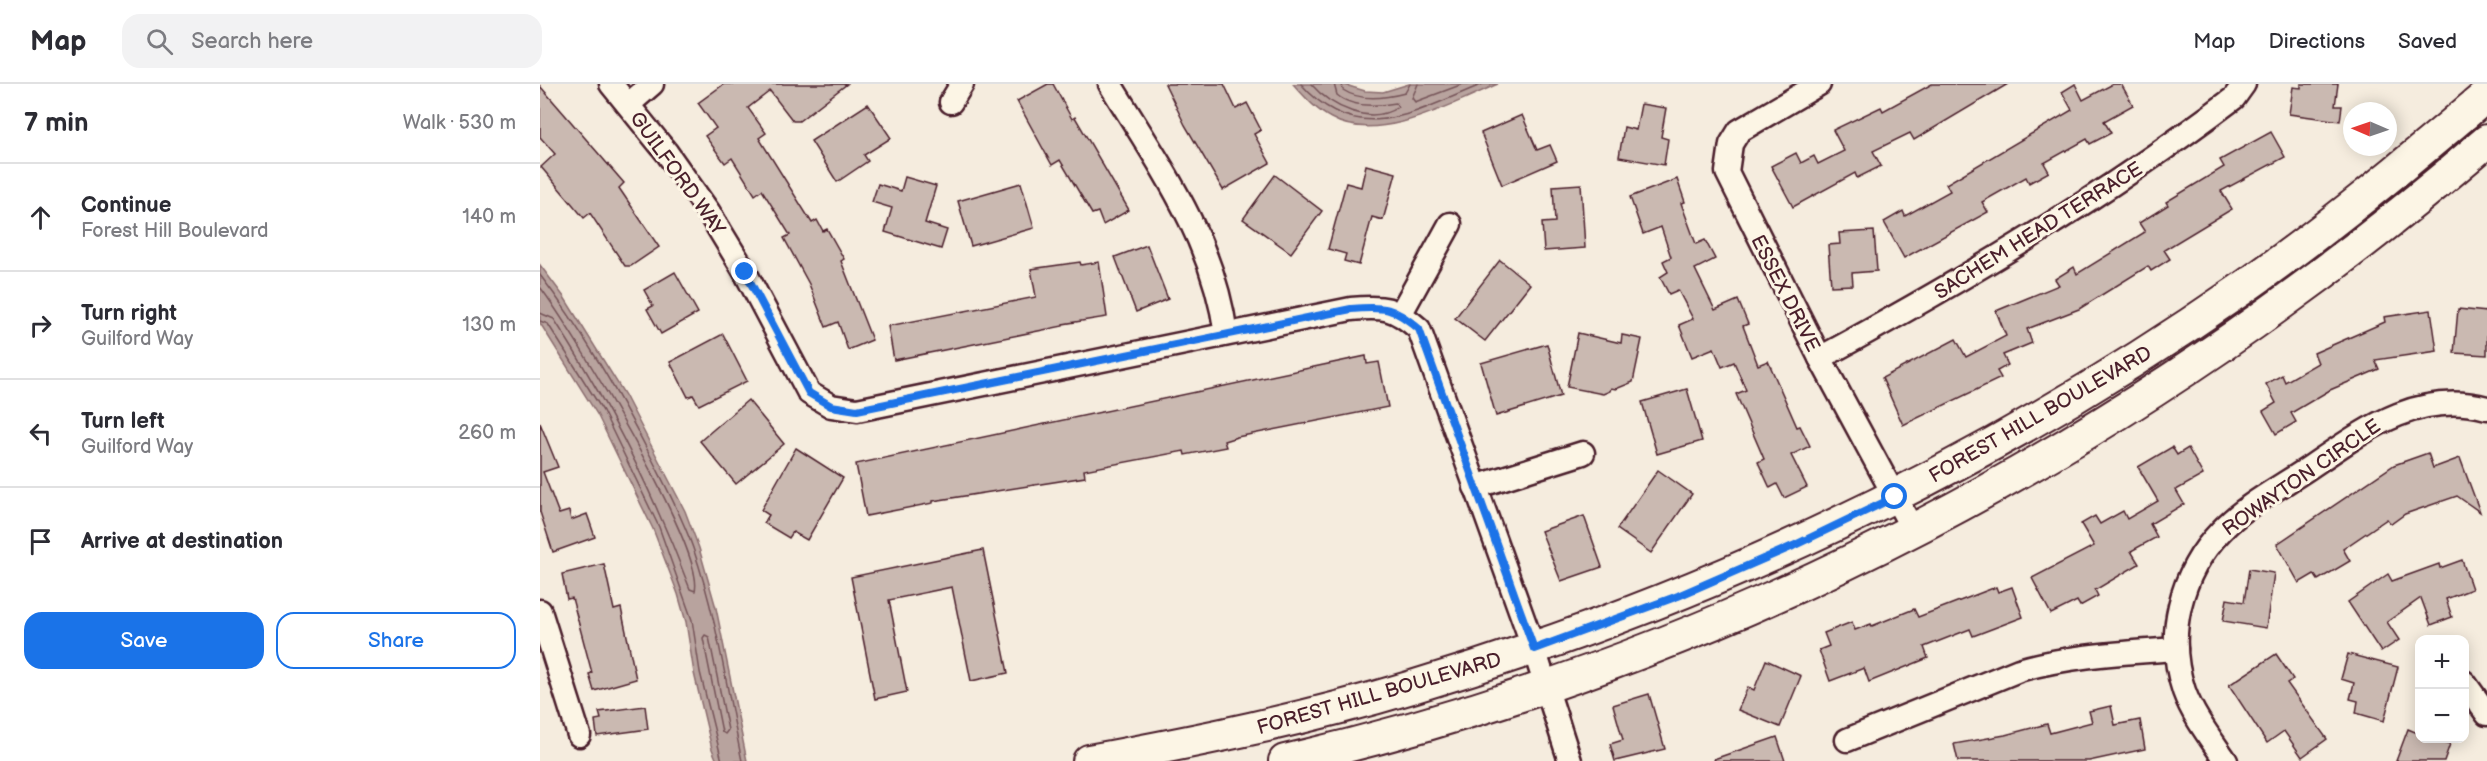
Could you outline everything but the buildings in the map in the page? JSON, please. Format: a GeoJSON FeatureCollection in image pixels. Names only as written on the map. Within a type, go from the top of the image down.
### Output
{"type":"FeatureCollection","features":[{"type":"Feature","properties":{"kind":"main road","name":"FOREST HILL BOULEVARD"},"geometry":{"type":"LineString","coordinates":[[1089,761],[1202,740],[1311,715],[1410,688],[1534,649],[1678,596],[1793,546],[1895,497],[2030,424],[2136,359],[2241,290],[2330,224],[2487,95]]}},
{"type":"Feature","properties":{"kind":"main road","name":"FOREST HILL BOULEVARD"},"geometry":{"type":"LineString","coordinates":[[1285,761],[1420,726],[1546,687],[1688,633],[1914,532],[2049,456],[2146,397],[2251,327],[2340,262],[2487,141]]}},
{"type":"Feature","properties":{"kind":"street","name":"GUILFORD WAY"},"geometry":{"type":"LineString","coordinates":[[610,84],[629,104],[708,211],[745,272],[809,393],[831,406],[857,410],[1351,309],[1375,307],[1401,313]]}},
{"type":"Feature","properties":{"kind":"street"},"geometry":{"type":"LineString","coordinates":[[629,104],[652,84]]}},
{"type":"Feature","properties":{"kind":"street"},"geometry":{"type":"LineString","coordinates":[[1110,84],[1152,147],[1203,246],[1214,274],[1226,334]]}},
{"type":"Feature","properties":{"kind":"street","name":"ESSEX DRIVE"},"geometry":{"type":"LineString","coordinates":[[1819,84],[1739,131],[1731,144],[1727,158],[1727,172],[1820,358],[1914,532]]}},
{"type":"Feature","properties":{"kind":"street","name":"SACHEM HEAD TERRACE"},"geometry":{"type":"LineString","coordinates":[[1820,358],[1997,259],[2110,188],[2234,98],[2244,84]]}},
{"type":"Feature","properties":{"kind":"street"},"geometry":{"type":"LineString","coordinates":[[1450,224],[1401,313],[1419,329],[1534,649],[1570,761]]}},
{"type":"Feature","properties":{"kind":"street","name":"ROWAYTON CIRCLE"},"geometry":{"type":"LineString","coordinates":[[2226,761],[2195,715],[2184,691],[2176,650],[2179,610],[2191,572],[2216,537],[2241,513],[2367,428],[2390,416],[2440,404],[2487,408]]}},
{"type":"Feature","properties":{"kind":"street"},"geometry":{"type":"LineString","coordinates":[[1475,487],[1583,453]]}},
{"type":"Feature","properties":{"kind":"street"},"geometry":{"type":"LineString","coordinates":[[540,611],[547,654],[579,735]]}},
{"type":"Feature","properties":{"kind":"street"},"geometry":{"type":"LineString","coordinates":[[1847,740],[2019,670],[2088,655],[2176,650]]}},
{"type":"Feature","properties":{"kind":"street"},"geometry":{"type":"LineString","coordinates":[[2469,689],[2487,714]]}},
{"type":"Feature","properties":{"kind":"water"},"geometry":{"type":"Polygon","coordinates":[[[1293,84],[1342,84],[1365,91],[1383,92],[1409,84],[1498,84],[1415,118],[1371,127],[1350,125],[1331,118],[1315,107],[1293,84]]]}},
{"type":"Feature","properties":{"kind":"water"},"geometry":{"type":"Polygon","coordinates":[[[540,265],[564,297],[625,395],[685,511],[699,548],[716,608],[747,761],[717,761],[712,749],[694,673],[686,622],[678,594],[653,529],[597,414],[540,323],[540,265]]]}},
{"type":"Feature","properties":{"kind":"route"},"geometry":{"type":"LineString","coordinates":[[745,272],[809,393],[831,406],[857,410],[1351,309],[1388,308],[1401,313],[1419,329],[1534,649],[1678,596],[1793,546],[1895,497]]}}]}
